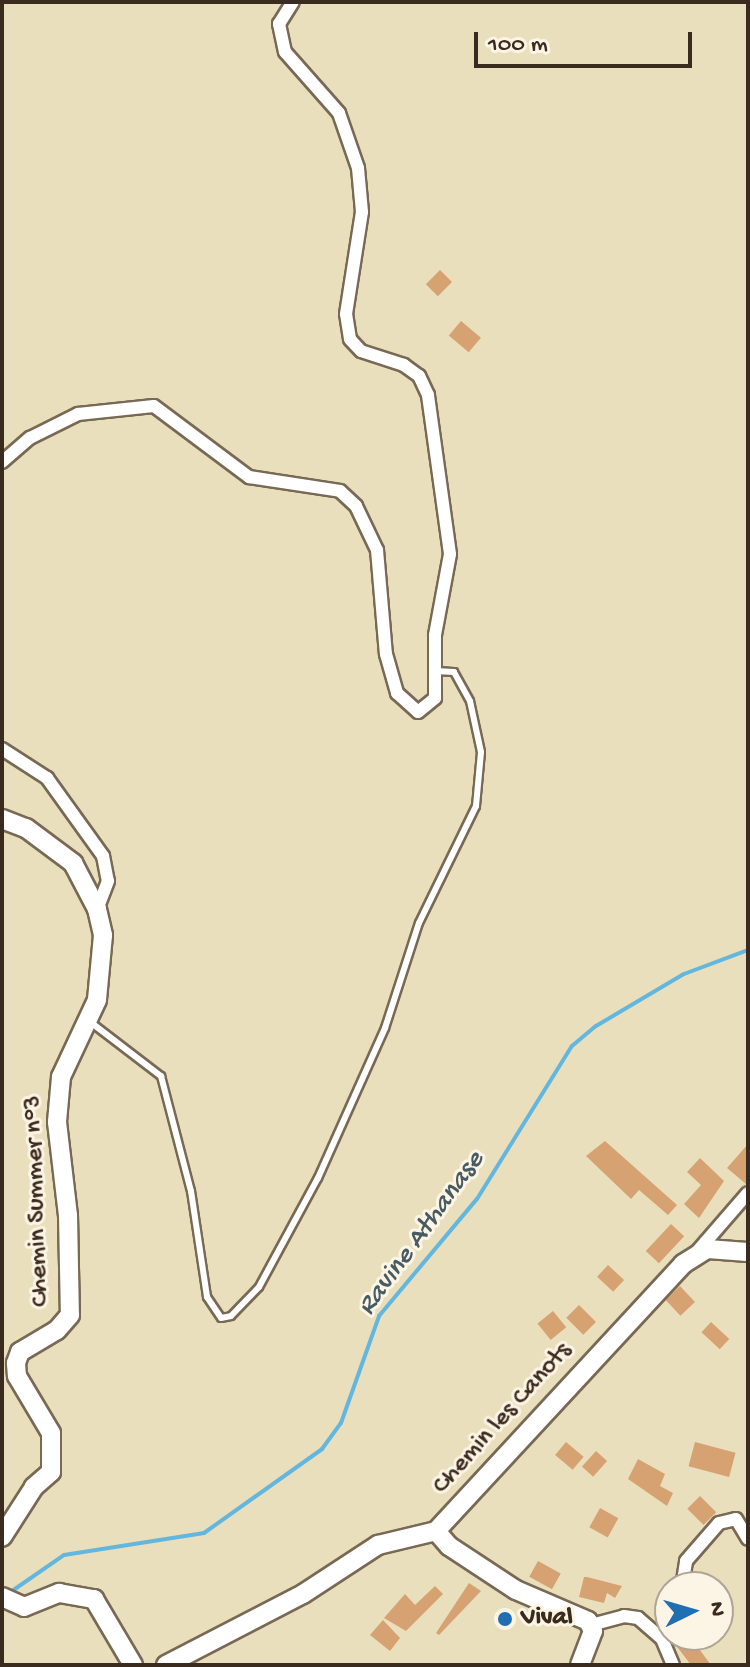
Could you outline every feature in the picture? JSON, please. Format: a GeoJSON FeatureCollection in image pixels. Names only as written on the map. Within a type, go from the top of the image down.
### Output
{"type":"FeatureCollection","features":[{"type":"Feature","properties":{"kind":"street"},"geometry":{"type":"LineString","coordinates":[[2,462],[30,438],[78,414],[154,406],[249,477],[340,491],[356,506],[377,550],[386,654],[397,693],[408,708],[425,711],[435,698],[435,635],[450,554],[428,395],[419,376],[404,365],[361,351],[350,339],[346,314],[362,212],[358,168],[339,113],[285,52],[279,24],[293,2]]}},
{"type":"Feature","properties":{"kind":"street"},"geometry":{"type":"LineString","coordinates":[[2,749],[47,778],[103,856],[108,881],[97,909]]}},
{"type":"Feature","properties":{"kind":"street","name":"Chemin Summer n°3"},"geometry":{"type":"LineString","coordinates":[[2,819],[26,828],[73,863],[97,909],[102,968],[89,1021],[61,1077],[57,1122],[68,1215],[70,1315],[57,1330],[20,1352],[16,1363],[17,1376],[51,1433],[51,1472],[34,1487],[2,1537]]}},
{"type":"Feature","properties":{"kind":"street"},"geometry":{"type":"LineString","coordinates":[[694,1255],[748,1193]]}},
{"type":"Feature","properties":{"kind":"street"},"geometry":{"type":"LineString","coordinates":[[694,1255],[707,1249],[748,1252]]}},
{"type":"Feature","properties":{"kind":"street","name":"Chemin les Canots"},"geometry":{"type":"LineString","coordinates":[[591,1625],[503,1582],[449,1546],[436,1531],[489,1469],[694,1255]]}},
{"type":"Feature","properties":{"kind":"street"},"geometry":{"type":"LineString","coordinates":[[684,1571],[686,1561],[719,1523],[736,1519],[748,1539]]}},
{"type":"Feature","properties":{"kind":"street"},"geometry":{"type":"LineString","coordinates":[[166,1665],[303,1594],[378,1545],[436,1531]]}},
{"type":"Feature","properties":{"kind":"street"},"geometry":{"type":"LineString","coordinates":[[2,1597],[24,1607],[59,1593],[94,1599],[133,1665]]}},
{"type":"Feature","properties":{"kind":"street"},"geometry":{"type":"LineString","coordinates":[[580,1665],[590,1644],[591,1625],[624,1616],[638,1618],[654,1635]]}},
{"type":"Feature","properties":{"kind":"lane"},"geometry":{"type":"LineString","coordinates":[[89,1021],[161,1076],[191,1191],[207,1297],[221,1318],[231,1316],[259,1287],[318,1178],[385,1028],[419,923],[476,806],[481,752],[470,701],[454,672],[435,671]]}},
{"type":"Feature","properties":{"kind":"building"},"geometry":{"type":"Polygon","coordinates":[[[440,270],[452,282],[438,296],[426,284],[440,270]]]}},
{"type":"Feature","properties":{"kind":"building"},"geometry":{"type":"Polygon","coordinates":[[[461,321],[481,338],[469,352],[449,336],[461,321]]]}},
{"type":"Feature","properties":{"kind":"building"},"geometry":{"type":"Polygon","coordinates":[[[605,1141],[677,1205],[668,1215],[639,1190],[631,1199],[586,1156],[605,1141]]]}},
{"type":"Feature","properties":{"kind":"building"},"geometry":{"type":"Polygon","coordinates":[[[748,1144],[748,1184],[746,1184],[727,1168],[748,1144]]]}},
{"type":"Feature","properties":{"kind":"building"},"geometry":{"type":"Polygon","coordinates":[[[700,1158],[724,1181],[699,1218],[684,1204],[701,1185],[687,1172],[700,1158]]]}},
{"type":"Feature","properties":{"kind":"building"},"geometry":{"type":"Polygon","coordinates":[[[671,1224],[684,1236],[659,1263],[646,1251],[671,1224]]]}},
{"type":"Feature","properties":{"kind":"building"},"geometry":{"type":"Polygon","coordinates":[[[608,1265],[624,1280],[613,1292],[597,1277],[608,1265]]]}},
{"type":"Feature","properties":{"kind":"building"},"geometry":{"type":"Polygon","coordinates":[[[680,1286],[695,1302],[680,1316],[665,1300],[680,1286]]]}},
{"type":"Feature","properties":{"kind":"building"},"geometry":{"type":"Polygon","coordinates":[[[579,1305],[596,1322],[583,1335],[566,1318],[579,1305]]]}},
{"type":"Feature","properties":{"kind":"building"},"geometry":{"type":"Polygon","coordinates":[[[553,1311],[566,1327],[551,1340],[537,1324],[553,1311]]]}},
{"type":"Feature","properties":{"kind":"building"},"geometry":{"type":"Polygon","coordinates":[[[711,1322],[729,1339],[720,1349],[701,1332],[711,1322]]]}},
{"type":"Feature","properties":{"kind":"building"},"geometry":{"type":"Polygon","coordinates":[[[566,1442],[584,1457],[573,1470],[555,1455],[566,1442]]]}},
{"type":"Feature","properties":{"kind":"building"},"geometry":{"type":"Polygon","coordinates":[[[695,1442],[736,1453],[729,1477],[689,1466],[695,1442]]]}},
{"type":"Feature","properties":{"kind":"building"},"geometry":{"type":"Polygon","coordinates":[[[596,1451],[607,1461],[593,1477],[582,1467],[596,1451]]]}},
{"type":"Feature","properties":{"kind":"building"},"geometry":{"type":"Polygon","coordinates":[[[638,1459],[665,1474],[660,1486],[673,1493],[667,1506],[628,1479],[638,1459]]]}},
{"type":"Feature","properties":{"kind":"building"},"geometry":{"type":"Polygon","coordinates":[[[700,1496],[716,1512],[704,1525],[687,1509],[700,1496]]]}},
{"type":"Feature","properties":{"kind":"building"},"geometry":{"type":"Polygon","coordinates":[[[600,1508],[618,1518],[608,1537],[589,1527],[600,1508]]]}},
{"type":"Feature","properties":{"kind":"building"},"geometry":{"type":"Polygon","coordinates":[[[538,1561],[561,1574],[552,1589],[529,1577],[538,1561]]]}},
{"type":"Feature","properties":{"kind":"building"},"geometry":{"type":"Polygon","coordinates":[[[584,1577],[622,1586],[615,1598],[607,1593],[604,1603],[579,1597],[584,1577]]]}},
{"type":"Feature","properties":{"kind":"building"},"geometry":{"type":"Polygon","coordinates":[[[469,1583],[481,1591],[439,1635],[436,1633],[469,1583]]]}},
{"type":"Feature","properties":{"kind":"building"},"geometry":{"type":"Polygon","coordinates":[[[435,1586],[443,1594],[406,1631],[384,1618],[405,1594],[415,1605],[435,1586]]]}},
{"type":"Feature","properties":{"kind":"building"},"geometry":{"type":"Polygon","coordinates":[[[383,1620],[400,1638],[390,1651],[370,1635],[383,1620]]]}},
{"type":"Feature","properties":{"kind":"building"},"geometry":{"type":"Polygon","coordinates":[[[680,1651],[701,1651],[711,1665],[691,1665],[680,1651]]]}},
{"type":"Feature","properties":{"kind":"waterway","name":"Ravine Athanase"},"geometry":{"type":"LineString","coordinates":[[12,1591],[64,1555],[204,1533],[322,1449],[341,1423],[379,1316],[477,1199],[572,1046],[596,1026],[684,974],[748,950]]}},
{"type":"Feature","properties":{"kind":"place","name":"Vival"},"geometry":{"type":"Point","coordinates":[505,1619]}}]}
